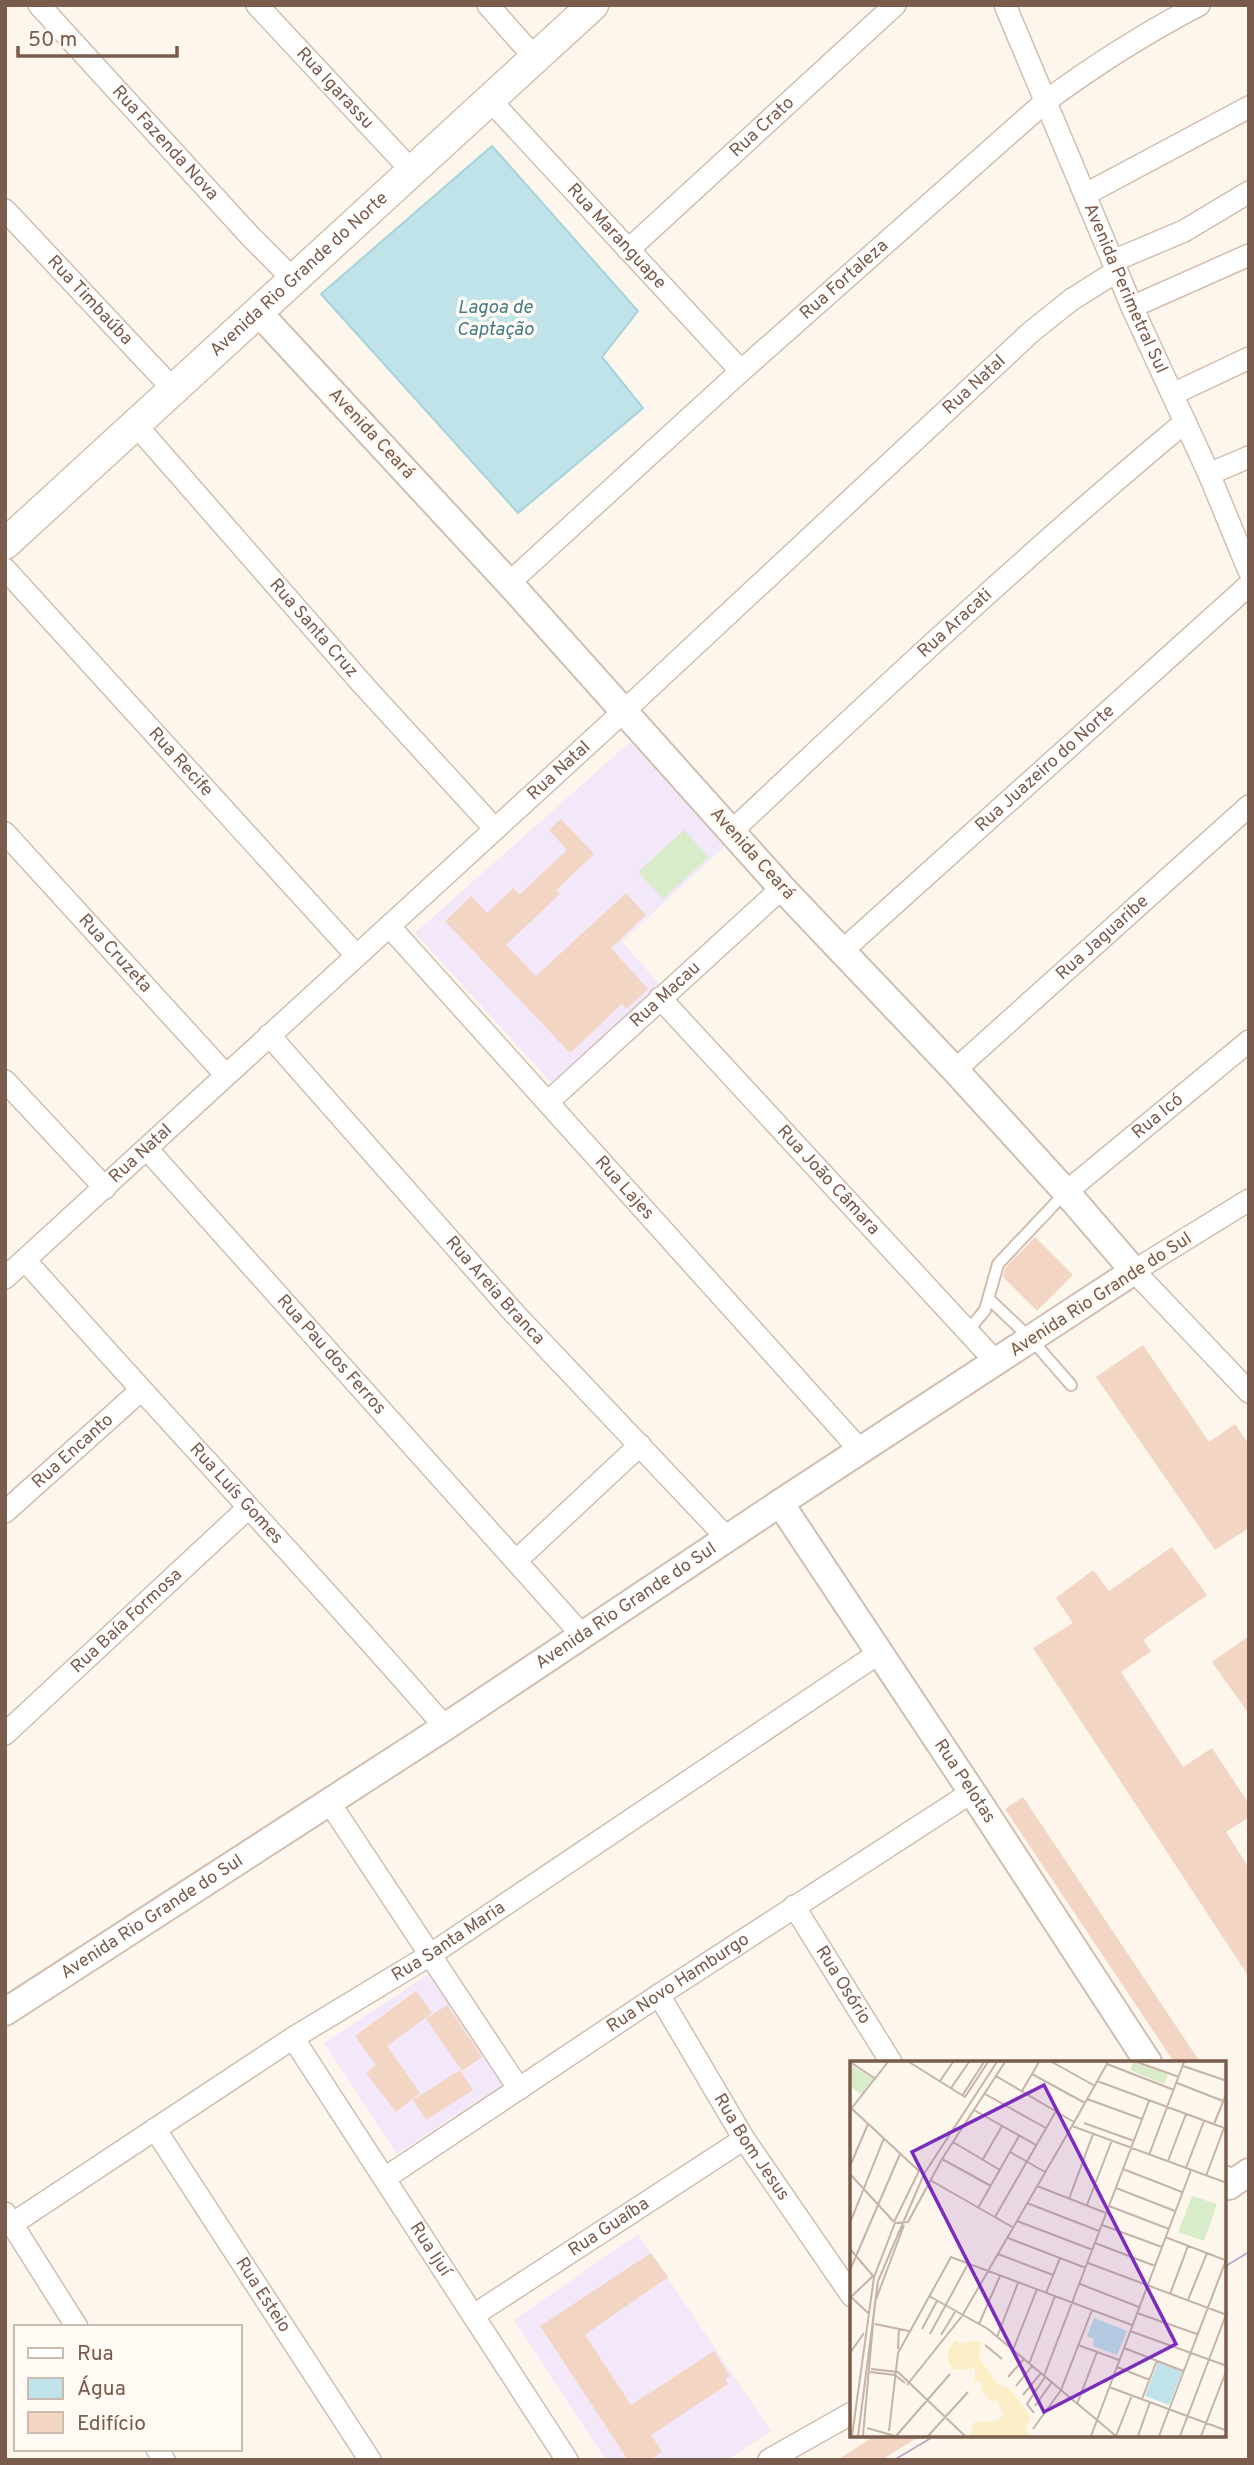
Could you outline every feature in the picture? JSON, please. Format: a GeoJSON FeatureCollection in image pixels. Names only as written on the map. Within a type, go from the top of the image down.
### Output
{"type":"FeatureCollection","features":[{"type":"Feature","properties":{"kind":"main road","name":"Avenida Rio Grande do Norte"},"geometry":{"type":"LineString","coordinates":[[5,544],[593,5]]}},
{"type":"Feature","properties":{"kind":"street","name":"Rua Fazenda Nova"},"geometry":{"type":"LineString","coordinates":[[39,5],[251,237],[294,280]]}},
{"type":"Feature","properties":{"kind":"street","name":"Rua Igarassu"},"geometry":{"type":"LineString","coordinates":[[257,5],[412,172]]}},
{"type":"Feature","properties":{"kind":"street"},"geometry":{"type":"LineString","coordinates":[[488,5],[535,58]]}},
{"type":"Feature","properties":{"kind":"street","name":"Rua Crato"},"geometry":{"type":"LineString","coordinates":[[628,250],[895,5]]}},
{"type":"Feature","properties":{"kind":"street","name":"Avenida Perimetral Sul"},"geometry":{"type":"LineString","coordinates":[[1005,5],[1132,307],[1209,474],[1249,571]]}},
{"type":"Feature","properties":{"kind":"street","name":"Rua Fortaleza"},"geometry":{"type":"LineString","coordinates":[[509,583],[741,371],[1046,101],[1093,67],[1199,5]]}},
{"type":"Feature","properties":{"kind":"street","name":"Rua Maranguape"},"geometry":{"type":"LineString","coordinates":[[490,100],[741,371]]}},
{"type":"Feature","properties":{"kind":"street"},"geometry":{"type":"LineString","coordinates":[[1086,194],[1249,107]]}},
{"type":"Feature","properties":{"kind":"street","name":"Rua Natal"},"geometry":{"type":"LineString","coordinates":[[5,1278],[623,712],[1022,341],[1115,266],[1184,231],[1249,192]]}},
{"type":"Feature","properties":{"kind":"street","name":"Rua Timbaúba"},"geometry":{"type":"LineString","coordinates":[[5,210],[174,390]]}},
{"type":"Feature","properties":{"kind":"street"},"geometry":{"type":"LineString","coordinates":[[1132,307],[1249,255]]}},
{"type":"Feature","properties":{"kind":"street","name":"Avenida Ceará"},"geometry":{"type":"LineString","coordinates":[[258,312],[509,583],[782,888],[955,1070],[1135,1271],[1249,1392]]}},
{"type":"Feature","properties":{"kind":"street"},"geometry":{"type":"LineString","coordinates":[[1173,394],[1249,358]]}},
{"type":"Feature","properties":{"kind":"street","name":"Rua Aracati"},"geometry":{"type":"LineString","coordinates":[[731,832],[940,635],[1088,503],[1185,422]]}},
{"type":"Feature","properties":{"kind":"street","name":"Rua Santa Cruz"},"geometry":{"type":"LineString","coordinates":[[136,425],[365,687],[495,829]]}},
{"type":"Feature","properties":{"kind":"street"},"geometry":{"type":"LineString","coordinates":[[1209,474],[1249,457]]}},
{"type":"Feature","properties":{"kind":"street","name":"Rua Recife"},"geometry":{"type":"LineString","coordinates":[[5,569],[356,955]]}},
{"type":"Feature","properties":{"kind":"street","name":"Rua Juazeiro do Norte"},"geometry":{"type":"LineString","coordinates":[[842,951],[1249,585]]}},
{"type":"Feature","properties":{"kind":"street","name":"Rua Jaguaribe"},"geometry":{"type":"LineString","coordinates":[[955,1070],[1249,806]]}},
{"type":"Feature","properties":{"kind":"street","name":"Rua Cruzeta"},"geometry":{"type":"LineString","coordinates":[[5,833],[225,1074]]}},
{"type":"Feature","properties":{"kind":"street","name":"Rua Macau"},"geometry":{"type":"LineString","coordinates":[[548,1102],[782,888]]}},
{"type":"Feature","properties":{"kind":"street","name":"Rua Lajes"},"geometry":{"type":"LineString","coordinates":[[389,926],[861,1451]]}},
{"type":"Feature","properties":{"kind":"street","name":"Rua João Câmara"},"geometry":{"type":"LineString","coordinates":[[660,998],[996,1362]]}},
{"type":"Feature","properties":{"kind":"street","name":"Rua Areia Branca"},"geometry":{"type":"LineString","coordinates":[[269,1035],[514,1313],[727,1538]]}},
{"type":"Feature","properties":{"kind":"street","name":"Rua Icó"},"geometry":{"type":"LineString","coordinates":[[1066,1192],[1249,1041]]}},
{"type":"Feature","properties":{"kind":"street"},"geometry":{"type":"LineString","coordinates":[[5,1081],[105,1188]]}},
{"type":"Feature","properties":{"kind":"street","name":"Rua Pau dos Ferros"},"geometry":{"type":"LineString","coordinates":[[147,1149],[582,1635]]}},
{"type":"Feature","properties":{"kind":"street","name":"Avenida Rio Grande do Sul"},"geometry":{"type":"LineString","coordinates":[[5,2012],[445,1727],[727,1538],[1135,1271],[1249,1200]]}},
{"type":"Feature","properties":{"kind":"street","name":"Rua Luís Gomes"},"geometry":{"type":"LineString","coordinates":[[25,1260],[141,1391],[355,1623],[445,1727]]}},
{"type":"Feature","properties":{"kind":"street","name":"Rua Encanto"},"geometry":{"type":"LineString","coordinates":[[5,1512],[141,1391]]}},
{"type":"Feature","properties":{"kind":"street"},"geometry":{"type":"LineString","coordinates":[[517,1560],[640,1445]]}},
{"type":"Feature","properties":{"kind":"street","name":"Rua Pelotas"},"geometry":{"type":"LineString","coordinates":[[780,1503],[1147,2061]]}},
{"type":"Feature","properties":{"kind":"street","name":"Rua Baía Formosa"},"geometry":{"type":"LineString","coordinates":[[5,1734],[248,1508]]}},
{"type":"Feature","properties":{"kind":"street","name":"Rua Santa Maria"},"geometry":{"type":"LineString","coordinates":[[9,2219],[155,2129],[293,2038],[430,1955],[879,1653]]}},
{"type":"Feature","properties":{"kind":"street","name":"Rua Novo Hamburgo"},"geometry":{"type":"LineString","coordinates":[[385,2178],[794,1906],[972,1792]]}},
{"type":"Feature","properties":{"kind":"street"},"geometry":{"type":"LineString","coordinates":[[329,1802],[519,2089]]}},
{"type":"Feature","properties":{"kind":"street","name":"Rua Osório"},"geometry":{"type":"LineString","coordinates":[[794,1906],[890,2061]]}},
{"type":"Feature","properties":{"kind":"street","name":"Rua Bom Jesus"},"geometry":{"type":"LineString","coordinates":[[659,1995],[744,2139],[850,2293]]}},
{"type":"Feature","properties":{"kind":"street","name":"Rua Ijuí"},"geometry":{"type":"LineString","coordinates":[[293,2038],[567,2460]]}},
{"type":"Feature","properties":{"kind":"street","name":"Rua Esteio"},"geometry":{"type":"LineString","coordinates":[[155,2129],[370,2460]]}},
{"type":"Feature","properties":{"kind":"street","name":"Rua Guaíba"},"geometry":{"type":"LineString","coordinates":[[474,2315],[744,2139]]}},
{"type":"Feature","properties":{"kind":"street"},"geometry":{"type":"LineString","coordinates":[[9,2219],[76,2325]]}},
{"type":"Feature","properties":{"kind":"street"},"geometry":{"type":"LineString","coordinates":[[769,2460],[850,2414]]}},
{"type":"Feature","properties":{"kind":"lane"},"geometry":{"type":"LineString","coordinates":[[968,1331],[985,1310],[998,1264],[1066,1192]]}},
{"type":"Feature","properties":{"kind":"lane"},"geometry":{"type":"LineString","coordinates":[[989,1299],[1031,1339],[1071,1385]]}},
{"type":"Feature","properties":{"kind":"shaded area"},"geometry":{"type":"Polygon","coordinates":[[[630,742],[725,846],[622,942],[664,989],[557,1089],[415,933],[630,742]]]}},
{"type":"Feature","properties":{"kind":"shaded area"},"geometry":{"type":"Polygon","coordinates":[[[432,1972],[505,2083],[397,2154],[324,2043],[432,1972]]]}},
{"type":"Feature","properties":{"kind":"shaded area"},"geometry":{"type":"Polygon","coordinates":[[[638,2234],[771,2431],[727,2460],[606,2460],[514,2320],[638,2234]]]}},
{"type":"Feature","properties":{"kind":"green space"},"geometry":{"type":"Polygon","coordinates":[[[684,830],[709,857],[663,899],[638,872],[684,830]]]}},
{"type":"Feature","properties":{"kind":"water","name":"Lagoa de Captação"},"geometry":{"type":"Polygon","coordinates":[[[492,146],[638,311],[602,357],[643,408],[518,513],[321,294],[492,146]]]}},
{"type":"Feature","properties":{"kind":"building"},"geometry":{"type":"Polygon","coordinates":[[[561,819],[594,854],[556,890],[560,894],[506,945],[536,976],[626,893],[646,915],[611,948],[648,989],[626,1009],[622,1004],[570,1053],[445,921],[471,896],[487,913],[513,888],[520,894],[567,850],[549,830],[561,819]]]}},
{"type":"Feature","properties":{"kind":"building"},"geometry":{"type":"Polygon","coordinates":[[[1035,1237],[1073,1275],[1037,1311],[1003,1277],[1005,1268],[1035,1237]]]}},
{"type":"Feature","properties":{"kind":"building"},"geometry":{"type":"Polygon","coordinates":[[[1143,1345],[1209,1442],[1235,1424],[1249,1445],[1249,1528],[1215,1550],[1096,1377],[1143,1345]]]}},
{"type":"Feature","properties":{"kind":"building"},"geometry":{"type":"Polygon","coordinates":[[[1172,1547],[1207,1595],[1143,1640],[1151,1651],[1121,1672],[1183,1767],[1212,1748],[1249,1804],[1249,1817],[1226,1832],[1249,1868],[1249,1977],[1033,1648],[1073,1623],[1056,1598],[1093,1570],[1109,1591],[1172,1547]]]}},
{"type":"Feature","properties":{"kind":"building"},"geometry":{"type":"Polygon","coordinates":[[[1249,1636],[1249,1714],[1212,1662],[1249,1636]]]}},
{"type":"Feature","properties":{"kind":"building"},"geometry":{"type":"Polygon","coordinates":[[[1023,1797],[1199,2061],[1173,2061],[1005,1809],[1023,1797]]]}},
{"type":"Feature","properties":{"kind":"building"},"geometry":{"type":"Polygon","coordinates":[[[416,1991],[432,2013],[387,2046],[420,2093],[396,2112],[366,2073],[376,2065],[355,2036],[416,1991]]]}},
{"type":"Feature","properties":{"kind":"building"},"geometry":{"type":"Polygon","coordinates":[[[447,2005],[482,2057],[462,2071],[426,2019],[447,2005]]]}},
{"type":"Feature","properties":{"kind":"building"},"geometry":{"type":"Polygon","coordinates":[[[460,2070],[473,2090],[426,2120],[413,2100],[460,2070]]]}},
{"type":"Feature","properties":{"kind":"building"},"geometry":{"type":"Polygon","coordinates":[[[651,2253],[668,2277],[585,2335],[631,2405],[714,2351],[730,2376],[725,2379],[728,2384],[651,2435],[662,2452],[650,2460],[628,2460],[540,2326],[651,2253]]]}},
{"type":"Feature","properties":{"kind":"building"},"geometry":{"type":"Polygon","coordinates":[[[873,2437],[919,2437],[881,2460],[837,2460],[873,2437]]]}},
{"type":"Feature","properties":{"kind":"tram line"},"geometry":{"type":"LineString","coordinates":[[1226,2266],[1249,2252]]}},
{"type":"Feature","properties":{"kind":"tram line"},"geometry":{"type":"LineString","coordinates":[[894,2460],[933,2437]]}}]}
